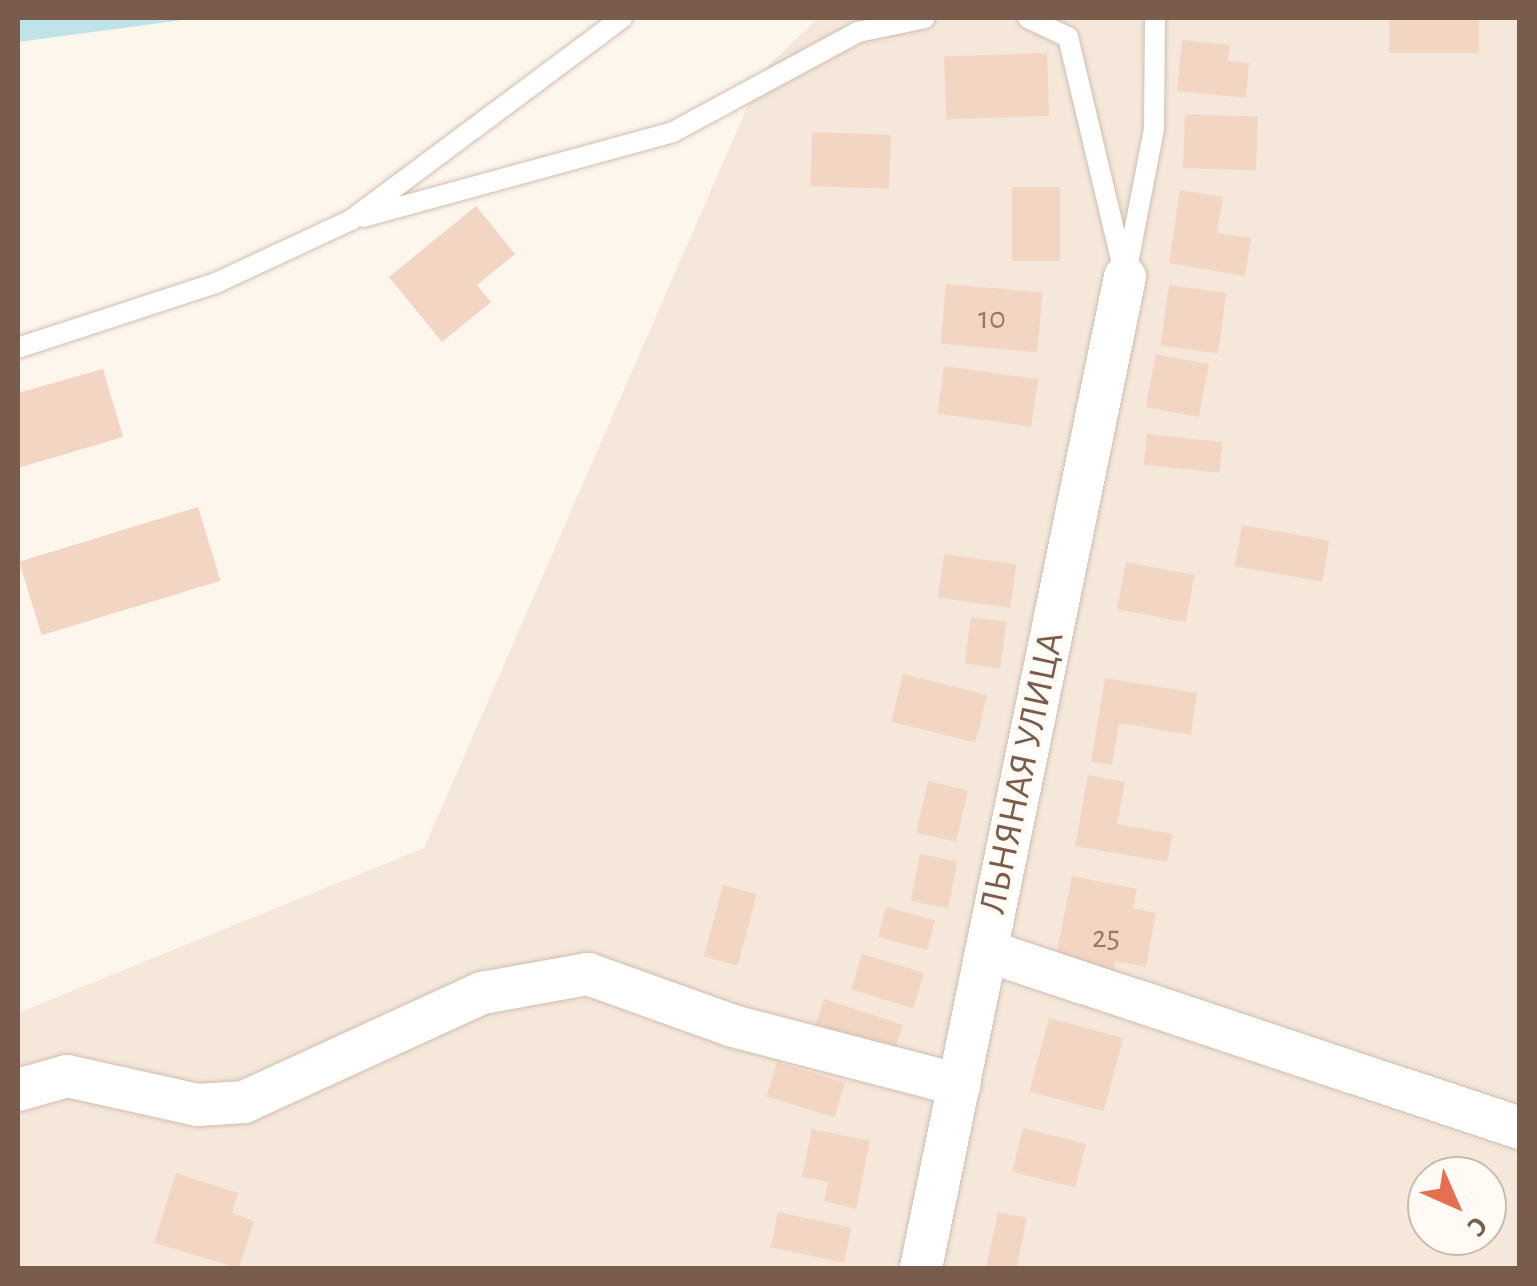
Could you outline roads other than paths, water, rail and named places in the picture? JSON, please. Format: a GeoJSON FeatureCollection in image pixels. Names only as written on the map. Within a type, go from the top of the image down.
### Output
{"type":"FeatureCollection","features":[{"type":"Feature","properties":{"kind":"street","name":"ЛЬНЯНАЯ УЛИЦА"},"geometry":{"type":"LineString","coordinates":[[921,1268],[1125,277]]}},
{"type":"Feature","properties":{"kind":"street"},"geometry":{"type":"LineString","coordinates":[[987,951],[1520,1128]]}},
{"type":"Feature","properties":{"kind":"street"},"geometry":{"type":"LineString","coordinates":[[18,1090],[67,1076],[198,1105],[244,1102],[482,993],[588,974],[733,1026],[959,1085]]}},
{"type":"Feature","properties":{"kind":"lane"},"geometry":{"type":"LineString","coordinates":[[351,220],[622,18]]}},
{"type":"Feature","properties":{"kind":"lane"},"geometry":{"type":"LineString","coordinates":[[18,348],[216,283],[351,220],[672,132],[858,32],[925,18]]}},
{"type":"Feature","properties":{"kind":"lane"},"geometry":{"type":"LineString","coordinates":[[1028,18],[1065,28],[1125,277]]}},
{"type":"Feature","properties":{"kind":"lane"},"geometry":{"type":"LineString","coordinates":[[1125,277],[1154,129],[1156,18]]}},
{"type":"Feature","properties":{"kind":"water"},"geometry":{"type":"Polygon","coordinates":[[[18,18],[198,18],[18,42],[18,18]]]}}]}
